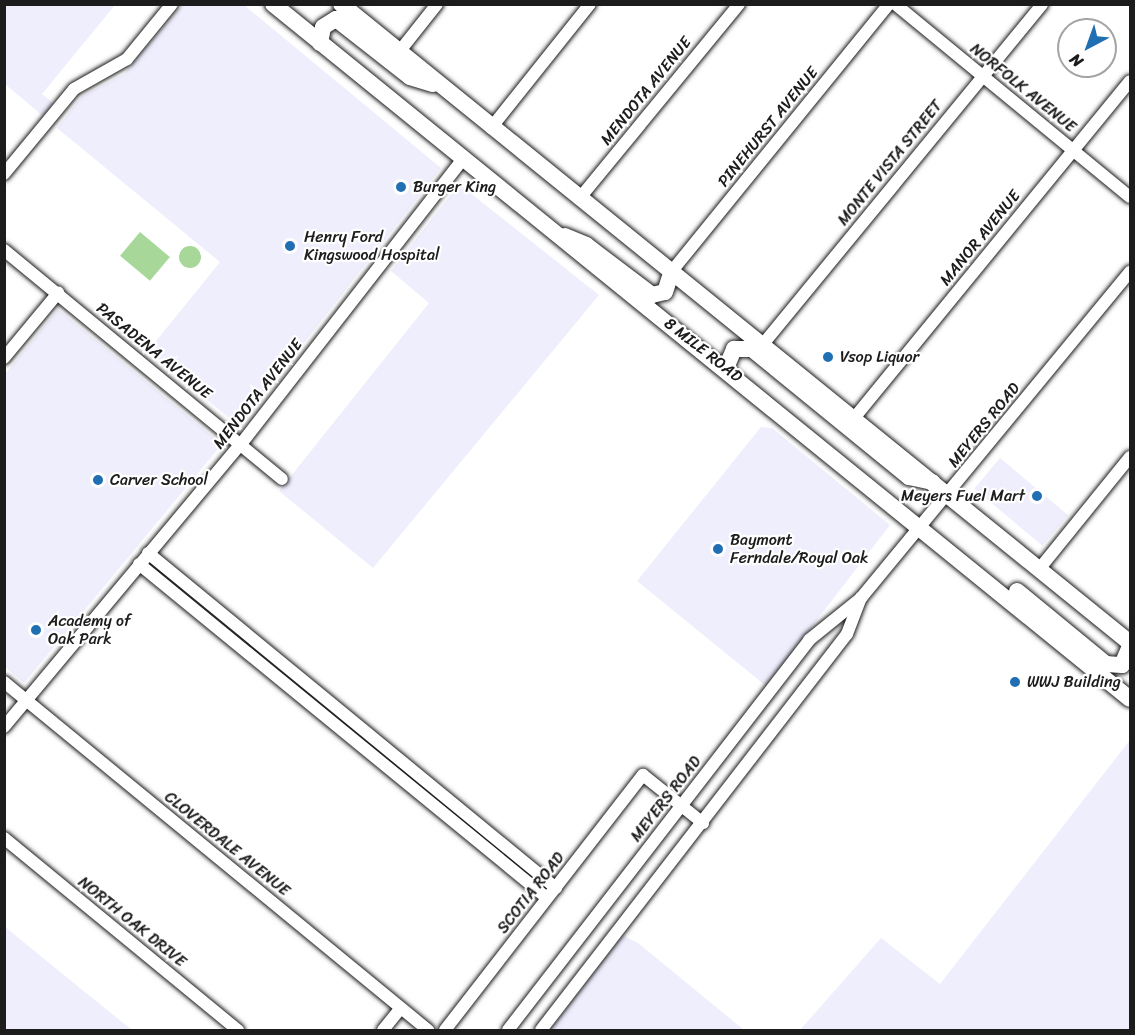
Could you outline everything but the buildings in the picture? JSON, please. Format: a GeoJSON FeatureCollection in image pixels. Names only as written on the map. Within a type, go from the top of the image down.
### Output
{"type":"FeatureCollection","features":[{"type":"Feature","properties":{"kind":"highway","name":"8 MILE ROAD"},"geometry":{"type":"LineString","coordinates":[[273,4],[547,229],[726,368],[1131,699]]}},
{"type":"Feature","properties":{"kind":"highway"},"geometry":{"type":"LineString","coordinates":[[341,4],[579,199],[764,343],[1131,645],[1122,665],[1106,664],[955,540],[936,538]]}},
{"type":"Feature","properties":{"kind":"highway"},"geometry":{"type":"LineString","coordinates":[[320,43],[323,27],[336,19],[411,77],[440,86]]}},
{"type":"Feature","properties":{"kind":"highway"},"geometry":{"type":"LineString","coordinates":[[547,229],[586,245],[652,295],[665,292],[672,271]]}},
{"type":"Feature","properties":{"kind":"highway"},"geometry":{"type":"LineString","coordinates":[[726,368],[734,349],[752,349],[909,477],[936,483]]}},
{"type":"Feature","properties":{"kind":"street"},"geometry":{"type":"LineString","coordinates":[[4,174],[74,89],[127,58],[172,4]]}},
{"type":"Feature","properties":{"kind":"street"},"geometry":{"type":"LineString","coordinates":[[399,52],[437,4]]}},
{"type":"Feature","properties":{"kind":"street"},"geometry":{"type":"LineString","coordinates":[[491,128],[590,4]]}},
{"type":"Feature","properties":{"kind":"street","name":"MENDOTA AVENUE"},"geometry":{"type":"LineString","coordinates":[[579,199],[739,4]]}},
{"type":"Feature","properties":{"kind":"street","name":"PINEHURST AVENUE"},"geometry":{"type":"LineString","coordinates":[[672,271],[889,4]]}},
{"type":"Feature","properties":{"kind":"street","name":"NORFOLK AVENUE"},"geometry":{"type":"LineString","coordinates":[[895,4],[1131,198]]}},
{"type":"Feature","properties":{"kind":"street","name":"MONTE VISTA STREET"},"geometry":{"type":"LineString","coordinates":[[764,343],[1042,4]]}},
{"type":"Feature","properties":{"kind":"street","name":"MANOR AVENUE"},"geometry":{"type":"LineString","coordinates":[[855,417],[1131,81]]}},
{"type":"Feature","properties":{"kind":"street","name":"MENDOTA AVENUE"},"geometry":{"type":"LineString","coordinates":[[4,727],[241,444],[462,160]]}},
{"type":"Feature","properties":{"kind":"street","name":"PASADENA AVENUE"},"geometry":{"type":"LineString","coordinates":[[4,250],[282,478]]}},
{"type":"Feature","properties":{"kind":"street","name":"MEYERS ROAD"},"geometry":{"type":"LineString","coordinates":[[508,1030],[809,640],[861,598],[1131,272]]}},
{"type":"Feature","properties":{"kind":"street"},"geometry":{"type":"LineString","coordinates":[[4,358],[58,293]]}},
{"type":"Feature","properties":{"kind":"street"},"geometry":{"type":"LineString","coordinates":[[1040,568],[1131,457]]}},
{"type":"Feature","properties":{"kind":"street"},"geometry":{"type":"LineString","coordinates":[[148,553],[556,888]]}},
{"type":"Feature","properties":{"kind":"street"},"geometry":{"type":"LineString","coordinates":[[139,564],[547,898]]}},
{"type":"Feature","properties":{"kind":"street","name":"MEYERS ROAD"},"geometry":{"type":"LineString","coordinates":[[541,1030],[847,634],[861,598]]}},
{"type":"Feature","properties":{"kind":"street"},"geometry":{"type":"LineString","coordinates":[[223,632],[231,622]]}},
{"type":"Feature","properties":{"kind":"street"},"geometry":{"type":"LineString","coordinates":[[288,687],[297,676]]}},
{"type":"Feature","properties":{"kind":"street","name":"CLOVERDALE AVENUE"},"geometry":{"type":"LineString","coordinates":[[4,682],[428,1030]]}},
{"type":"Feature","properties":{"kind":"street"},"geometry":{"type":"LineString","coordinates":[[353,740],[362,729]]}},
{"type":"Feature","properties":{"kind":"street","name":"SCOTIA ROAD"},"geometry":{"type":"LineString","coordinates":[[445,1030],[643,775],[681,806]]}},
{"type":"Feature","properties":{"kind":"street"},"geometry":{"type":"LineString","coordinates":[[681,806],[703,823]]}},
{"type":"Feature","properties":{"kind":"street"},"geometry":{"type":"LineString","coordinates":[[476,840],[485,830]]}},
{"type":"Feature","properties":{"kind":"street","name":"NORTH OAK DRIVE"},"geometry":{"type":"LineString","coordinates":[[4,838],[238,1030]]}},
{"type":"Feature","properties":{"kind":"street"},"geometry":{"type":"LineString","coordinates":[[383,1030],[401,1008]]}},
{"type":"Feature","properties":{"kind":"shaded area"},"geometry":{"type":"Polygon","coordinates":[[[183,4],[244,5],[441,168],[239,426],[148,351],[220,262],[57,128],[82,96],[124,74],[183,4]]]}},
{"type":"Feature","properties":{"kind":"shaded area"},"geometry":{"type":"Polygon","coordinates":[[[4,5],[115,5],[42,94],[54,104],[43,116],[5,84],[4,5]]]}},
{"type":"Feature","properties":{"kind":"shaded area"},"geometry":{"type":"Polygon","coordinates":[[[459,184],[599,295],[373,568],[279,491],[429,303],[391,271],[459,184]]]}},
{"type":"Feature","properties":{"kind":"shaded area","name":"Carver School"},"geometry":{"type":"Polygon","coordinates":[[[58,309],[222,444],[24,683],[5,667],[5,374],[58,309]]]}},
{"type":"Feature","properties":{"kind":"shaded area"},"geometry":{"type":"Polygon","coordinates":[[[761,427],[772,428],[890,525],[766,686],[637,581],[761,427]]]}},
{"type":"Feature","properties":{"kind":"shaded area"},"geometry":{"type":"Polygon","coordinates":[[[1000,458],[1068,515],[1042,546],[974,489],[1000,458]]]}},
{"type":"Feature","properties":{"kind":"shaded area"},"geometry":{"type":"Polygon","coordinates":[[[1130,740],[1130,1030],[800,1030],[881,938],[940,984],[1130,740]]]}},
{"type":"Feature","properties":{"kind":"shaded area"},"geometry":{"type":"Polygon","coordinates":[[[4,926],[70,980],[132,1030],[5,1030],[4,926]]]}},
{"type":"Feature","properties":{"kind":"shaded area"},"geometry":{"type":"Polygon","coordinates":[[[622,935],[638,943],[744,1030],[550,1030],[622,935]]]}},
{"type":"Feature","properties":{"kind":"green space"},"geometry":{"type":"Polygon","coordinates":[[[140,232],[170,257],[150,281],[120,256],[140,232]]]}},
{"type":"Feature","properties":{"kind":"green space"},"geometry":{"type":"Polygon","coordinates":[[[190,246],[198,249],[201,257],[198,265],[190,268],[182,265],[179,257],[182,249],[190,246]]]}},
{"type":"Feature","properties":{"kind":"place","name":"Burger King"},"geometry":{"type":"Point","coordinates":[401,187]}},
{"type":"Feature","properties":{"kind":"place","name":"Henry Ford Kingswood Hospital"},"geometry":{"type":"Point","coordinates":[290,246]}},
{"type":"Feature","properties":{"kind":"place","name":"Vsop Liquor"},"geometry":{"type":"Point","coordinates":[828,357]}},
{"type":"Feature","properties":{"kind":"place","name":"Carver School"},"geometry":{"type":"Point","coordinates":[98,480]}},
{"type":"Feature","properties":{"kind":"place","name":"Meyers Fuel Mart"},"geometry":{"type":"Point","coordinates":[1037,496]}},
{"type":"Feature","properties":{"kind":"place","name":"Baymont Ferndale/Royal Oak"},"geometry":{"type":"Point","coordinates":[718,549]}},
{"type":"Feature","properties":{"kind":"place","name":"Academy of Oak Park"},"geometry":{"type":"Point","coordinates":[36,630]}},
{"type":"Feature","properties":{"kind":"place","name":"WWJ Building"},"geometry":{"type":"Point","coordinates":[1015,682]}}]}
